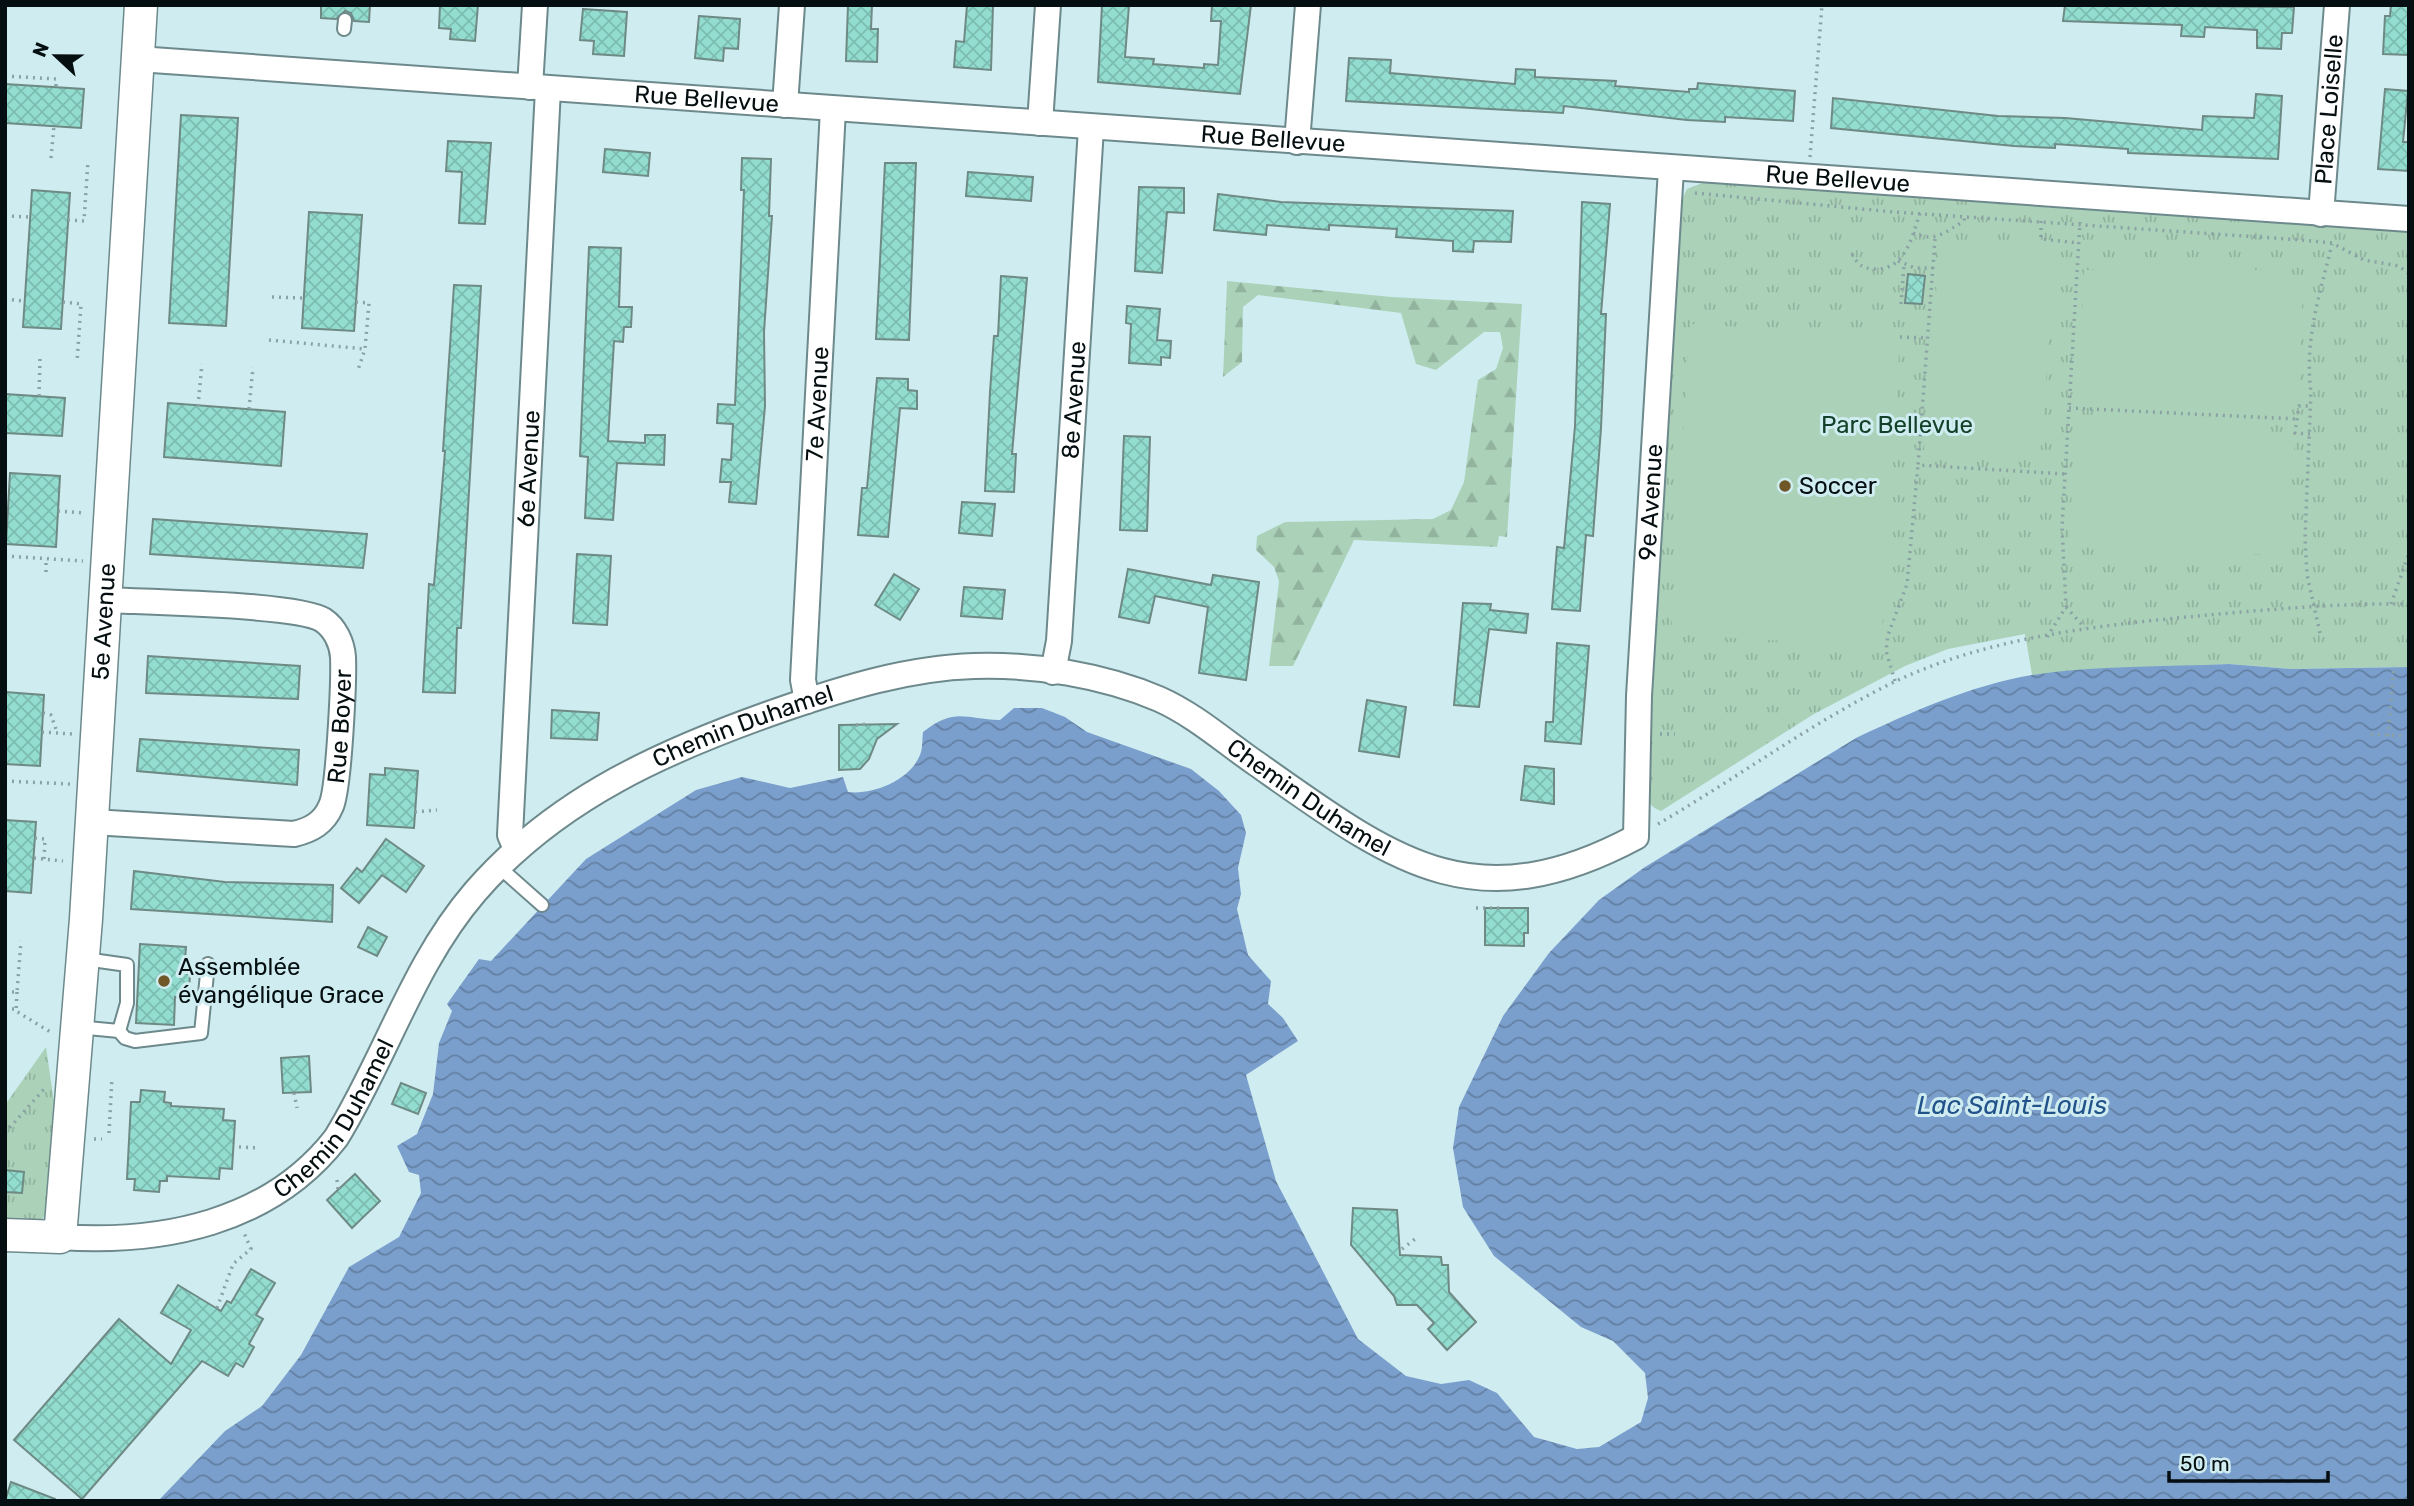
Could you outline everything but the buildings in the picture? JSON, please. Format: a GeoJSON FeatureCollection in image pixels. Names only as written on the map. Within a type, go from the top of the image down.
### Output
{"type":"FeatureCollection","features":[{"type":"Feature","properties":{"kind":"street","name":"5e Avenue"},"geometry":{"type":"LineString","coordinates":[[60,1237],[83,959],[141,5]]}},
{"type":"Feature","properties":{"kind":"street","name":"6e Avenue"},"geometry":{"type":"LineString","coordinates":[[516,849],[510,835],[539,88],[535,5]]}},
{"type":"Feature","properties":{"kind":"street"},"geometry":{"type":"LineString","coordinates":[[785,105],[792,5]]}},
{"type":"Feature","properties":{"kind":"street"},"geometry":{"type":"LineString","coordinates":[[1040,122],[1048,5]]}},
{"type":"Feature","properties":{"kind":"street"},"geometry":{"type":"LineString","coordinates":[[1297,142],[1308,5]]}},
{"type":"Feature","properties":{"kind":"street","name":"Place Loiselle"},"geometry":{"type":"LineString","coordinates":[[2321,214],[2337,5]]}},
{"type":"Feature","properties":{"kind":"street","name":"Rue Bellevue"},"geometry":{"type":"LineString","coordinates":[[138,59],[2409,219]]}},
{"type":"Feature","properties":{"kind":"street","name":"7e Avenue"},"geometry":{"type":"LineString","coordinates":[[807,701],[803,680],[833,109]]}},
{"type":"Feature","properties":{"kind":"street","name":"8e Avenue"},"geometry":{"type":"LineString","coordinates":[[1054,672],[1059,641],[1091,128]]}},
{"type":"Feature","properties":{"kind":"street","name":"9e Avenue"},"geometry":{"type":"LineString","coordinates":[[1645,832],[1639,696],[1671,169]]}},
{"type":"Feature","properties":{"kind":"street","name":"Rue Boyer"},"geometry":{"type":"LineString","coordinates":[[92,822],[277,834],[294,834],[318,825],[326,816],[334,798],[343,656],[333,629],[324,620],[301,613],[105,600]]}},
{"type":"Feature","properties":{"kind":"street","name":"Chemin Duhamel"},"geometry":{"type":"LineString","coordinates":[[5,1234],[152,1237],[194,1229],[235,1214],[306,1171],[336,1138],[430,954],[457,915],[516,849],[581,801],[643,764],[690,743],[807,701],[883,678],[942,668],[992,666],[1054,672],[1121,686],[1176,708],[1370,838],[1415,862],[1450,874],[1490,880],[1534,876],[1584,862],[1645,832]]}},
{"type":"Feature","properties":{"kind":"lane"},"geometry":{"type":"LineString","coordinates":[[498,866],[542,905]]}},
{"type":"Feature","properties":{"kind":"lane"},"geometry":{"type":"LineString","coordinates":[[83,959],[127,965],[127,1003],[119,1031]]}},
{"type":"Feature","properties":{"kind":"lane"},"geometry":{"type":"LineString","coordinates":[[119,1031],[125,1038],[135,1041],[201,1033],[208,964]]}},
{"type":"Feature","properties":{"kind":"lane"},"geometry":{"type":"LineString","coordinates":[[76,1033],[119,1031]]}},
{"type":"Feature","properties":{"kind":"path"},"geometry":{"type":"LineString","coordinates":[[1810,165],[1822,5]]}},
{"type":"Feature","properties":{"kind":"path"},"geometry":{"type":"LineString","coordinates":[[5,76],[56,79],[55,87]]}},
{"type":"Feature","properties":{"kind":"path"},"geometry":{"type":"LineString","coordinates":[[51,158],[54,126]]}},
{"type":"Feature","properties":{"kind":"path"},"geometry":{"type":"LineString","coordinates":[[68,220],[84,221],[88,161]]}},
{"type":"Feature","properties":{"kind":"path","name":"Rue Bellevue"},"geometry":{"type":"LineString","coordinates":[[1686,191],[1728,198],[2332,243],[2364,260],[2399,266],[2409,274]]}},
{"type":"Feature","properties":{"kind":"path"},"geometry":{"type":"LineString","coordinates":[[1852,254],[1857,264],[1865,268],[1880,269],[1898,261],[1920,213]]}},
{"type":"Feature","properties":{"kind":"path"},"geometry":{"type":"LineString","coordinates":[[5,216],[30,217]]}},
{"type":"Feature","properties":{"kind":"path"},"geometry":{"type":"LineString","coordinates":[[1913,233],[1927,239],[1935,239],[1964,221],[1965,216]]}},
{"type":"Feature","properties":{"kind":"path"},"geometry":{"type":"LineString","coordinates":[[2041,221],[2041,239],[2079,243]]}},
{"type":"Feature","properties":{"kind":"path"},"geometry":{"type":"LineString","coordinates":[[2047,637],[2066,607],[2062,527],[2080,224]]}},
{"type":"Feature","properties":{"kind":"path"},"geometry":{"type":"LineString","coordinates":[[1942,241],[1943,233]]}},
{"type":"Feature","properties":{"kind":"path"},"geometry":{"type":"LineString","coordinates":[[1896,681],[1886,651],[1888,635],[1907,584],[1935,239]]}},
{"type":"Feature","properties":{"kind":"path"},"geometry":{"type":"LineString","coordinates":[[2320,633],[2317,607],[2307,575],[2310,407],[2307,363],[2310,335],[2332,243]]}},
{"type":"Feature","properties":{"kind":"path"},"geometry":{"type":"LineString","coordinates":[[1898,261],[1915,268],[1933,268]]}},
{"type":"Feature","properties":{"kind":"path"},"geometry":{"type":"LineString","coordinates":[[1901,304],[1904,265]]}},
{"type":"Feature","properties":{"kind":"path"},"geometry":{"type":"LineString","coordinates":[[2399,266],[2409,266]]}},
{"type":"Feature","properties":{"kind":"path"},"geometry":{"type":"LineString","coordinates":[[1914,275],[1915,268]]}},
{"type":"Feature","properties":{"kind":"path"},"geometry":{"type":"LineString","coordinates":[[272,297],[304,298]]}},
{"type":"Feature","properties":{"kind":"path"},"geometry":{"type":"LineString","coordinates":[[5,299],[24,301]]}},
{"type":"Feature","properties":{"kind":"path"},"geometry":{"type":"LineString","coordinates":[[63,302],[80,304],[77,362]]}},
{"type":"Feature","properties":{"kind":"path"},"geometry":{"type":"LineString","coordinates":[[356,302],[369,303],[365,349],[358,370]]}},
{"type":"Feature","properties":{"kind":"path"},"geometry":{"type":"LineString","coordinates":[[1900,337],[1928,338]]}},
{"type":"Feature","properties":{"kind":"path"},"geometry":{"type":"LineString","coordinates":[[269,340],[365,349]]}},
{"type":"Feature","properties":{"kind":"path"},"geometry":{"type":"LineString","coordinates":[[38,396],[40,359]]}},
{"type":"Feature","properties":{"kind":"path"},"geometry":{"type":"LineString","coordinates":[[198,406],[202,364]]}},
{"type":"Feature","properties":{"kind":"path"},"geometry":{"type":"LineString","coordinates":[[248,410],[253,367]]}},
{"type":"Feature","properties":{"kind":"path"},"geometry":{"type":"LineString","coordinates":[[2310,407],[2299,406],[2295,433],[2310,434]]}},
{"type":"Feature","properties":{"kind":"path"},"geometry":{"type":"LineString","coordinates":[[2069,408],[2297,419]]}},
{"type":"Feature","properties":{"kind":"path"},"geometry":{"type":"LineString","coordinates":[[1917,464],[2065,474]]}},
{"type":"Feature","properties":{"kind":"path"},"geometry":{"type":"LineString","coordinates":[[2391,604],[2409,553]]}},
{"type":"Feature","properties":{"kind":"path"},"geometry":{"type":"LineString","coordinates":[[5,556],[107,564]]}},
{"type":"Feature","properties":{"kind":"path"},"geometry":{"type":"LineString","coordinates":[[46,572],[47,559]]}},
{"type":"Feature","properties":{"kind":"path"},"geometry":{"type":"LineString","coordinates":[[1645,832],[1817,724],[1896,681],[1983,650],[2086,629],[2317,607],[2409,604]]}},
{"type":"Feature","properties":{"kind":"path"},"geometry":{"type":"LineString","coordinates":[[2066,607],[2074,611],[2086,629]]}},
{"type":"Feature","properties":{"kind":"path"},"geometry":{"type":"LineString","coordinates":[[2388,736],[2394,666]]}},
{"type":"Feature","properties":{"kind":"path"},"geometry":{"type":"LineString","coordinates":[[43,713],[51,715],[57,733]]}},
{"type":"Feature","properties":{"kind":"path"},"geometry":{"type":"LineString","coordinates":[[856,725],[870,724]]}},
{"type":"Feature","properties":{"kind":"path"},"geometry":{"type":"LineString","coordinates":[[2371,734],[2404,736]]}},
{"type":"Feature","properties":{"kind":"path"},"geometry":{"type":"LineString","coordinates":[[5,781],[93,786]]}},
{"type":"Feature","properties":{"kind":"path"},"geometry":{"type":"LineString","coordinates":[[415,812],[437,810]]}},
{"type":"Feature","properties":{"kind":"path"},"geometry":{"type":"LineString","coordinates":[[35,838],[46,839],[44,859]]}},
{"type":"Feature","properties":{"kind":"path"},"geometry":{"type":"LineString","coordinates":[[1476,908],[1502,908]]}},
{"type":"Feature","properties":{"kind":"path"},"geometry":{"type":"LineString","coordinates":[[16,1009],[21,942]]}},
{"type":"Feature","properties":{"kind":"path"},"geometry":{"type":"LineString","coordinates":[[5,992],[17,992]]}},
{"type":"Feature","properties":{"kind":"path"},"geometry":{"type":"LineString","coordinates":[[5,1009],[16,1009],[52,1032],[76,1033]]}},
{"type":"Feature","properties":{"kind":"path"},"geometry":{"type":"LineString","coordinates":[[110,1133],[113,1078]]}},
{"type":"Feature","properties":{"kind":"path"},"geometry":{"type":"LineString","coordinates":[[5,1133],[50,1081]]}},
{"type":"Feature","properties":{"kind":"path"},"geometry":{"type":"LineString","coordinates":[[294,1093],[297,1108]]}},
{"type":"Feature","properties":{"kind":"path"},"geometry":{"type":"LineString","coordinates":[[240,1147],[260,1148]]}},
{"type":"Feature","properties":{"kind":"path"},"geometry":{"type":"LineString","coordinates":[[337,1180],[338,1189]]}},
{"type":"Feature","properties":{"kind":"path"},"geometry":{"type":"LineString","coordinates":[[216,1308],[233,1264],[251,1249],[235,1214]]}},
{"type":"Feature","properties":{"kind":"path"},"geometry":{"type":"LineString","coordinates":[[1402,1250],[1415,1239]]}},
{"type":"Feature","properties":{"kind":"green space","name":"Parc Bellevue"},"geometry":{"type":"Polygon","coordinates":[[[1707,181],[2043,207],[2409,229],[2409,667],[2291,669],[2229,664],[2032,675],[2025,634],[1948,649],[1905,666],[1814,714],[1661,811],[1654,807],[1648,800],[1646,789],[1680,203],[1687,189],[1707,181]]]}},
{"type":"Feature","properties":{"kind":"green space"},"geometry":{"type":"Polygon","coordinates":[[[1940,241],[2056,249],[2040,457],[1924,449],[1940,241]]]}},
{"type":"Feature","properties":{"kind":"green space"},"geometry":{"type":"Polygon","coordinates":[[[2125,261],[2274,271],[2274,276],[2303,277],[2299,406],[2265,405],[2263,431],[2295,433],[2287,555],[2255,554],[2254,564],[2105,554],[2105,545],[2069,543],[2076,420],[2113,422],[2115,400],[2079,398],[2084,270],[2124,271],[2125,261]]]}},
{"type":"Feature","properties":{"kind":"green space"},"geometry":{"type":"Polygon","coordinates":[[[1227,281],[1392,297],[1522,304],[1507,537],[1499,536],[1497,547],[1354,540],[1293,666],[1269,666],[1279,581],[1274,567],[1256,550],[1257,536],[1285,522],[1433,519],[1451,510],[1464,482],[1478,380],[1496,369],[1503,348],[1500,332],[1484,332],[1436,370],[1416,364],[1401,313],[1258,295],[1243,307],[1242,362],[1223,377],[1227,281]]]}},
{"type":"Feature","properties":{"kind":"green space","name":"Soccer"},"geometry":{"type":"Polygon","coordinates":[[[1690,324],[1900,337],[1881,647],[1671,634],[1690,324]]]}},
{"type":"Feature","properties":{"kind":"green space"},"geometry":{"type":"Polygon","coordinates":[[[46,1047],[54,1102],[45,1215],[41,1222],[5,1226],[5,1105],[46,1047]]]}},
{"type":"Feature","properties":{"kind":"water","name":"Lac Saint-Louis"},"geometry":{"type":"Polygon","coordinates":[[[2229,664],[2291,669],[2409,667],[2409,1501],[158,1501],[225,1431],[262,1406],[301,1355],[349,1267],[399,1237],[421,1193],[419,1175],[409,1172],[397,1146],[417,1134],[433,1094],[439,1043],[452,1011],[447,1004],[479,959],[491,961],[586,859],[696,790],[742,777],[790,788],[843,777],[848,792],[880,788],[900,778],[915,764],[921,752],[923,732],[934,724],[943,719],[960,716],[1000,720],[1014,708],[1042,708],[1065,717],[1087,732],[1191,769],[1219,791],[1241,815],[1246,833],[1238,868],[1241,894],[1237,909],[1248,955],[1271,981],[1268,1004],[1283,1018],[1298,1041],[1246,1075],[1276,1181],[1358,1339],[1406,1376],[1441,1384],[1469,1380],[1497,1393],[1534,1437],[1577,1449],[1599,1447],[1641,1422],[1648,1398],[1645,1373],[1613,1341],[1581,1327],[1494,1256],[1463,1207],[1453,1148],[1459,1107],[1503,1016],[1549,953],[1599,900],[1645,867],[1856,738],[1920,709],[1987,685],[2032,675],[2105,668],[2229,664]]]}},
{"type":"Feature","properties":{"kind":"place","name":"Soccer"},"geometry":{"type":"Point","coordinates":[1785,486]}},
{"type":"Feature","properties":{"kind":"place","name":"Assemblée évangélique Grace"},"geometry":{"type":"Point","coordinates":[164,981]}}]}
